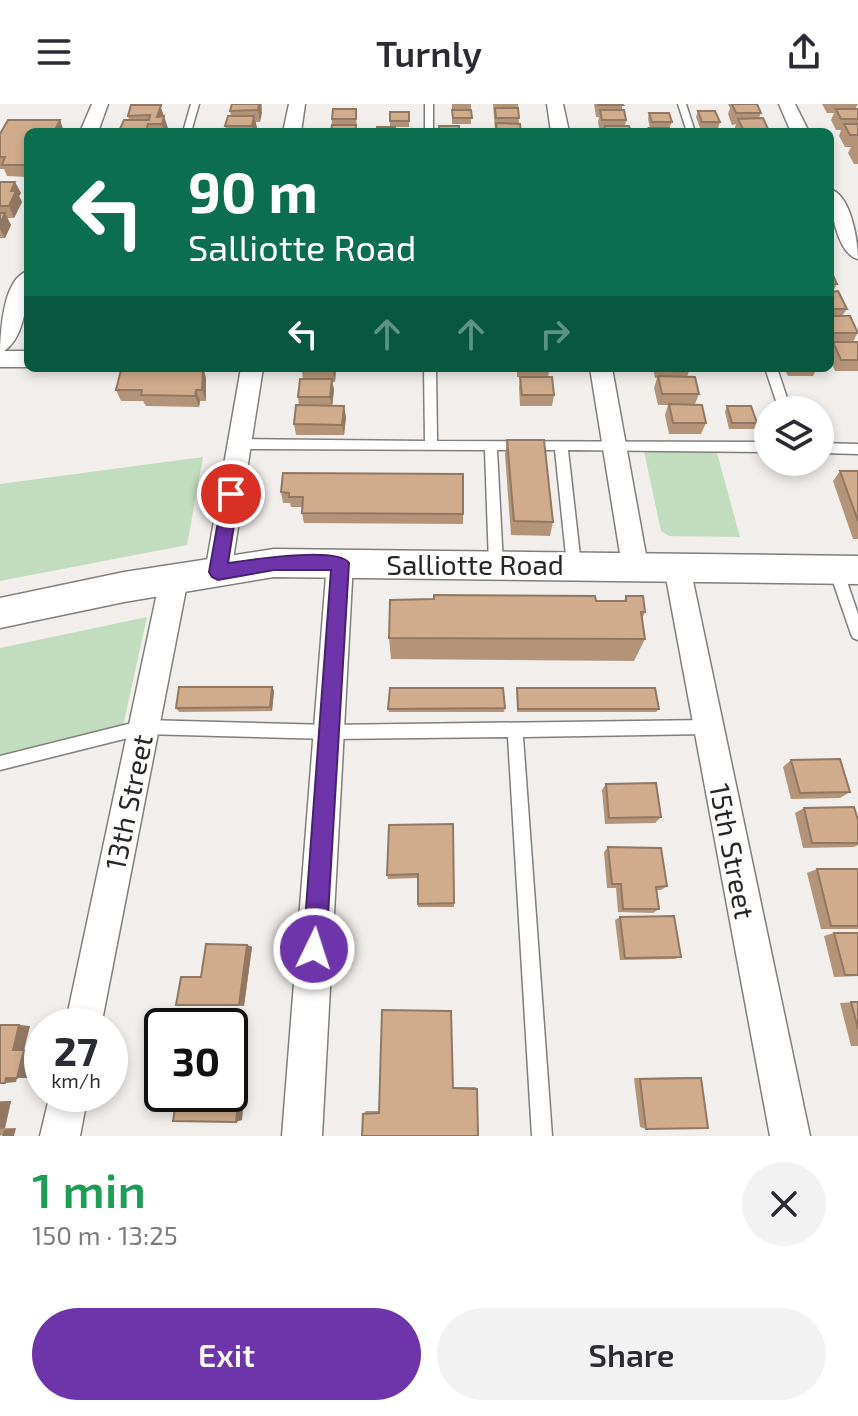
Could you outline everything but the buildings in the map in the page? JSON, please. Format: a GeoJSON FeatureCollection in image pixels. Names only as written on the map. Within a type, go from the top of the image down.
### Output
{"type":"FeatureCollection","features":[{"type":"Feature","properties":{"kind":"street"},"geometry":{"type":"LineString","coordinates":[[91,128],[100,104]]}},
{"type":"Feature","properties":{"kind":"street"},"geometry":{"type":"LineString","coordinates":[[293,128],[297,104]]}},
{"type":"Feature","properties":{"kind":"street"},"geometry":{"type":"LineString","coordinates":[[555,104],[559,128]]}},
{"type":"Feature","properties":{"kind":"street"},"geometry":{"type":"LineString","coordinates":[[787,104],[798,128]]}},
{"type":"Feature","properties":{"kind":"street"},"geometry":{"type":"LineString","coordinates":[[834,203],[858,253]]}},
{"type":"Feature","properties":{"kind":"street"},"geometry":{"type":"LineString","coordinates":[[0,345],[24,288]]}},
{"type":"Feature","properties":{"kind":"street"},"geometry":{"type":"LineString","coordinates":[[0,359],[24,359]]}},
{"type":"Feature","properties":{"kind":"street"},"geometry":{"type":"LineString","coordinates":[[218,572],[251,372]]}},
{"type":"Feature","properties":{"kind":"street"},"geometry":{"type":"LineString","coordinates":[[602,372],[635,566]]}},
{"type":"Feature","properties":{"kind":"street","name":"Salliotte Road"},"geometry":{"type":"LineString","coordinates":[[0,613],[274,563],[847,570]]}},
{"type":"Feature","properties":{"kind":"street"},"geometry":{"type":"LineString","coordinates":[[302,1136],[340,563]]}},
{"type":"Feature","properties":{"kind":"street","name":"15th Street"},"geometry":{"type":"LineString","coordinates":[[677,567],[790,1136]]}},
{"type":"Feature","properties":{"kind":"street","name":"13th Street"},"geometry":{"type":"LineString","coordinates":[[87,1008],[174,579]]}},
{"type":"Feature","properties":{"kind":"street"},"geometry":{"type":"LineString","coordinates":[[60,1136],[65,1112]]}},
{"type":"Feature","properties":{"kind":"lane"},"geometry":{"type":"LineString","coordinates":[[188,128],[195,104]]}},
{"type":"Feature","properties":{"kind":"lane"},"geometry":{"type":"LineString","coordinates":[[429,104],[429,128]]}},
{"type":"Feature","properties":{"kind":"lane"},"geometry":{"type":"LineString","coordinates":[[682,104],[690,128]]}},
{"type":"Feature","properties":{"kind":"lane"},"geometry":{"type":"LineString","coordinates":[[430,372],[431,445]]}},
{"type":"Feature","properties":{"kind":"lane"},"geometry":{"type":"LineString","coordinates":[[772,372],[780,396]]}},
{"type":"Feature","properties":{"kind":"lane"},"geometry":{"type":"LineString","coordinates":[[240,444],[754,447]]}},
{"type":"Feature","properties":{"kind":"lane"},"geometry":{"type":"LineString","coordinates":[[491,445],[496,564]]}},
{"type":"Feature","properties":{"kind":"lane"},"geometry":{"type":"LineString","coordinates":[[561,446],[574,565]]}},
{"type":"Feature","properties":{"kind":"lane"},"geometry":{"type":"LineString","coordinates":[[834,448],[858,449]]}},
{"type":"Feature","properties":{"kind":"lane"},"geometry":{"type":"LineString","coordinates":[[847,570],[858,634]]}},
{"type":"Feature","properties":{"kind":"lane"},"geometry":{"type":"LineString","coordinates":[[0,763],[144,727],[329,732],[708,727]]}},
{"type":"Feature","properties":{"kind":"lane"},"geometry":{"type":"LineString","coordinates":[[515,729],[542,1136]]}},
{"type":"Feature","properties":{"kind":"green space"},"geometry":{"type":"Polygon","coordinates":[[[644,451],[717,453],[740,537],[669,536],[661,531],[644,451]]]}},
{"type":"Feature","properties":{"kind":"green space"},"geometry":{"type":"Polygon","coordinates":[[[203,457],[187,545],[0,581],[0,484],[203,457]]]}},
{"type":"Feature","properties":{"kind":"green space"},"geometry":{"type":"Polygon","coordinates":[[[147,617],[123,726],[0,755],[0,648],[147,617]]]}},
{"type":"Feature","properties":{"kind":"route"},"geometry":{"type":"LineString","coordinates":[[231,494],[218,572],[274,563],[340,563],[314,949]]}}]}
